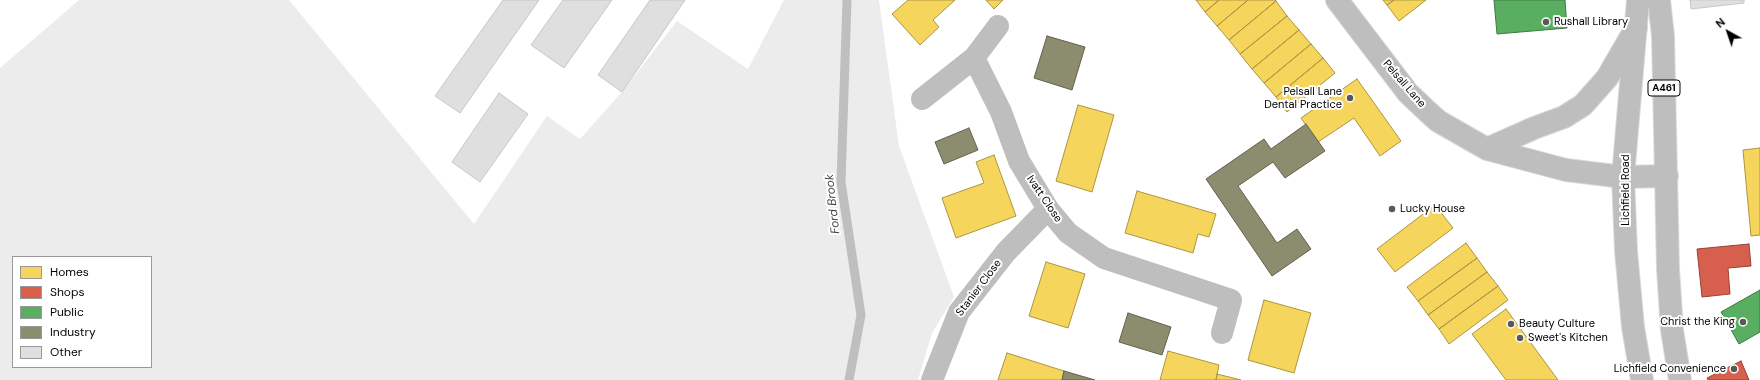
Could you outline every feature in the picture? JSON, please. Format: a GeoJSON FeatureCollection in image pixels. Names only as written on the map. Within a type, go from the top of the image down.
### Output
{"type":"FeatureCollection","features":[{"type":"Feature","properties":{"kind":"main road","name":"Pelsall Lane"},"geometry":{"type":"LineString","coordinates":[[1337,0],[1404,88],[1422,107],[1438,121],[1487,149],[1566,170],[1623,177],[1667,176]]}},
{"type":"Feature","properties":{"kind":"main road","name":"Lichfield Road"},"geometry":{"type":"LineString","coordinates":[[1638,0],[1623,177],[1626,251],[1633,327],[1642,380]]}},
{"type":"Feature","properties":{"kind":"main road","name":"A461"},"geometry":{"type":"LineString","coordinates":[[1658,0],[1663,36],[1662,60],[1667,176],[1668,268],[1672,330],[1680,380]]}},
{"type":"Feature","properties":{"kind":"main road"},"geometry":{"type":"LineString","coordinates":[[922,99],[974,58],[998,26]]}},
{"type":"Feature","properties":{"kind":"main road"},"geometry":{"type":"LineString","coordinates":[[1487,149],[1534,128],[1564,117],[1583,105],[1607,78],[1636,28]]}},
{"type":"Feature","properties":{"kind":"main road","name":"Ivatt Close"},"geometry":{"type":"LineString","coordinates":[[974,58],[1001,112],[1019,161],[1048,209],[1068,233],[1104,258],[1231,300],[1222,333]]}},
{"type":"Feature","properties":{"kind":"main road","name":"Stanier Close"},"geometry":{"type":"LineString","coordinates":[[932,380],[959,312],[1006,252],[1048,209]]}},
{"type":"Feature","properties":{"kind":"shaded area"},"geometry":{"type":"Polygon","coordinates":[[[79,0],[289,0],[474,224],[547,116],[580,139],[622,92],[677,21],[748,69],[784,0],[879,0],[899,146],[954,297],[932,333],[918,380],[0,380],[0,68],[79,0]],[[841,183],[838,187],[857,294],[841,183]]]}},
{"type":"Feature","properties":{"kind":"building: Homes"},"geometry":{"type":"Polygon","coordinates":[[[908,0],[955,0],[933,20],[939,27],[920,45],[892,14],[908,0]]]}},
{"type":"Feature","properties":{"kind":"building: Homes"},"geometry":{"type":"Polygon","coordinates":[[[986,0],[1003,0],[994,9],[986,0]]]}},
{"type":"Feature","properties":{"kind":"building: Homes"},"geometry":{"type":"Polygon","coordinates":[[[1196,0],[1219,0],[1205,12],[1196,0]]]}},
{"type":"Feature","properties":{"kind":"building: Homes"},"geometry":{"type":"Polygon","coordinates":[[[1219,0],[1248,0],[1217,26],[1205,12],[1219,0]]]}},
{"type":"Feature","properties":{"kind":"building: Homes"},"geometry":{"type":"Polygon","coordinates":[[[1248,0],[1276,1],[1229,40],[1217,26],[1248,0]]]}},
{"type":"Feature","properties":{"kind":"building: Homes"},"geometry":{"type":"Polygon","coordinates":[[[1383,0],[1394,0],[1387,5],[1383,0]]]}},
{"type":"Feature","properties":{"kind":"building: Homes"},"geometry":{"type":"Polygon","coordinates":[[[1394,0],[1426,0],[1399,21],[1387,5],[1394,0]]]}},
{"type":"Feature","properties":{"kind":"building: Homes"},"geometry":{"type":"Polygon","coordinates":[[[1276,1],[1287,16],[1240,54],[1229,40],[1276,1]]]}},
{"type":"Feature","properties":{"kind":"building: Homes"},"geometry":{"type":"Polygon","coordinates":[[[1287,16],[1299,30],[1252,69],[1240,54],[1287,16]]]}},
{"type":"Feature","properties":{"kind":"building: Homes"},"geometry":{"type":"Polygon","coordinates":[[[1299,30],[1311,44],[1264,83],[1252,69],[1299,30]]]}},
{"type":"Feature","properties":{"kind":"building: Homes"},"geometry":{"type":"Polygon","coordinates":[[[1311,44],[1323,58],[1276,97],[1264,83],[1311,44]]]}},
{"type":"Feature","properties":{"kind":"building: Homes"},"geometry":{"type":"Polygon","coordinates":[[[1323,58],[1335,73],[1287,112],[1276,97],[1323,58]]]}},
{"type":"Feature","properties":{"kind":"building: Homes","name":"Pelsall Lane Dental Practice"},"geometry":{"type":"Polygon","coordinates":[[[1357,79],[1401,141],[1380,156],[1354,118],[1318,142],[1301,118],[1357,79]]]}},
{"type":"Feature","properties":{"kind":"building: Homes"},"geometry":{"type":"Polygon","coordinates":[[[1078,105],[1114,115],[1092,192],[1056,181],[1078,105]]]}},
{"type":"Feature","properties":{"kind":"building: Homes"},"geometry":{"type":"Polygon","coordinates":[[[1760,148],[1760,235],[1751,236],[1743,150],[1760,148]]]}},
{"type":"Feature","properties":{"kind":"building: Homes"},"geometry":{"type":"Polygon","coordinates":[[[994,155],[1016,216],[956,238],[942,198],[984,183],[976,162],[994,155]]]}},
{"type":"Feature","properties":{"kind":"building: Homes"},"geometry":{"type":"Polygon","coordinates":[[[1137,191],[1216,214],[1209,237],[1198,234],[1193,253],[1125,233],[1137,191]]]}},
{"type":"Feature","properties":{"kind":"building: Homes"},"geometry":{"type":"Polygon","coordinates":[[[1435,205],[1453,228],[1395,272],[1377,249],[1435,205]]]}},
{"type":"Feature","properties":{"kind":"building: Homes"},"geometry":{"type":"Polygon","coordinates":[[[1466,243],[1477,258],[1418,301],[1407,287],[1466,243]]]}},
{"type":"Feature","properties":{"kind":"building: Homes"},"geometry":{"type":"Polygon","coordinates":[[[1477,258],[1487,272],[1428,315],[1418,301],[1477,258]]]}},
{"type":"Feature","properties":{"kind":"building: Homes"},"geometry":{"type":"Polygon","coordinates":[[[1046,262],[1085,274],[1068,328],[1029,316],[1046,262]]]}},
{"type":"Feature","properties":{"kind":"building: Homes"},"geometry":{"type":"Polygon","coordinates":[[[1487,272],[1498,286],[1439,329],[1428,315],[1487,272]]]}},
{"type":"Feature","properties":{"kind":"building: Homes"},"geometry":{"type":"Polygon","coordinates":[[[1498,286],[1508,300],[1449,344],[1439,329],[1498,286]]]}},
{"type":"Feature","properties":{"kind":"building: Homes"},"geometry":{"type":"Polygon","coordinates":[[[1264,300],[1311,313],[1294,373],[1248,360],[1264,300]]]}},
{"type":"Feature","properties":{"kind":"building: Homes"},"geometry":{"type":"Polygon","coordinates":[[[1506,309],[1558,380],[1506,380],[1472,334],[1506,309]]]}},
{"type":"Feature","properties":{"kind":"building: Homes"},"geometry":{"type":"Polygon","coordinates":[[[1168,351],[1219,365],[1216,380],[1160,380],[1168,351]]]}},
{"type":"Feature","properties":{"kind":"building: Homes"},"geometry":{"type":"Polygon","coordinates":[[[1007,353],[1064,371],[1062,380],[998,380],[1007,353]]]}},
{"type":"Feature","properties":{"kind":"building: Homes"},"geometry":{"type":"Polygon","coordinates":[[[1217,374],[1241,380],[1216,380],[1217,374]]]}},
{"type":"Feature","properties":{"kind":"building: Shops"},"geometry":{"type":"Polygon","coordinates":[[[1749,244],[1751,266],[1728,268],[1730,294],[1702,297],[1697,249],[1749,244]]]}},
{"type":"Feature","properties":{"kind":"building: Shops","name":"Lichfield Convenience"},"geometry":{"type":"Polygon","coordinates":[[[1741,361],[1749,380],[1708,380],[1707,378],[1741,361]]]}},
{"type":"Feature","properties":{"kind":"building: Public"},"geometry":{"type":"Polygon","coordinates":[[[1494,0],[1565,0],[1567,28],[1497,34],[1494,0]]]}},
{"type":"Feature","properties":{"kind":"building: Public","name":"Christ the King"},"geometry":{"type":"Polygon","coordinates":[[[1760,290],[1760,332],[1739,344],[1721,312],[1760,290]]]}},
{"type":"Feature","properties":{"kind":"building: Industry"},"geometry":{"type":"Polygon","coordinates":[[[1047,36],[1085,47],[1072,90],[1034,78],[1047,36]]]}},
{"type":"Feature","properties":{"kind":"building: Industry"},"geometry":{"type":"Polygon","coordinates":[[[1306,124],[1325,151],[1285,178],[1273,162],[1238,186],[1277,243],[1297,229],[1311,249],[1272,276],[1206,179],[1264,139],[1271,149],[1306,124]]]}},
{"type":"Feature","properties":{"kind":"building: Industry"},"geometry":{"type":"Polygon","coordinates":[[[969,128],[978,150],[944,164],[935,142],[969,128]]]}},
{"type":"Feature","properties":{"kind":"building: Industry"},"geometry":{"type":"Polygon","coordinates":[[[1128,313],[1171,327],[1162,355],[1119,342],[1128,313]]]}},
{"type":"Feature","properties":{"kind":"building: Industry"},"geometry":{"type":"Polygon","coordinates":[[[1064,371],[1095,380],[1062,380],[1064,371]]]}},
{"type":"Feature","properties":{"kind":"building: Other"},"geometry":{"type":"Polygon","coordinates":[[[503,0],[539,0],[460,113],[435,96],[503,0]]]}},
{"type":"Feature","properties":{"kind":"building: Other"},"geometry":{"type":"Polygon","coordinates":[[[563,0],[612,0],[564,68],[531,45],[563,0]]]}},
{"type":"Feature","properties":{"kind":"building: Other"},"geometry":{"type":"Polygon","coordinates":[[[650,0],[685,0],[622,92],[598,75],[650,0]]]}},
{"type":"Feature","properties":{"kind":"building: Other"},"geometry":{"type":"Polygon","coordinates":[[[1690,0],[1744,0],[1744,3],[1691,9],[1690,0]]]}},
{"type":"Feature","properties":{"kind":"building: Other"},"geometry":{"type":"Polygon","coordinates":[[[499,93],[528,114],[480,182],[452,162],[499,93]]]}},
{"type":"Feature","properties":{"kind":"waterway","name":"Ford Brook"},"geometry":{"type":"LineString","coordinates":[[847,0],[841,182],[861,315],[849,380]]}},
{"type":"Feature","properties":{"kind":"place","name":"Rushall Library"},"geometry":{"type":"Point","coordinates":[1546,22]}},
{"type":"Feature","properties":{"kind":"place","name":"Pelsall Lane Dental Practice"},"geometry":{"type":"Point","coordinates":[1350,98]}},
{"type":"Feature","properties":{"kind":"place","name":"Lucky House"},"geometry":{"type":"Point","coordinates":[1392,209]}},
{"type":"Feature","properties":{"kind":"place","name":"Christ the King"},"geometry":{"type":"Point","coordinates":[1743,322]}},
{"type":"Feature","properties":{"kind":"place","name":"Beauty Culture"},"geometry":{"type":"Point","coordinates":[1511,324]}},
{"type":"Feature","properties":{"kind":"place","name":"Sweet's Kitchen"},"geometry":{"type":"Point","coordinates":[1520,338]}},
{"type":"Feature","properties":{"kind":"place","name":"Lichfield Convenience"},"geometry":{"type":"Point","coordinates":[1734,369]}}]}
